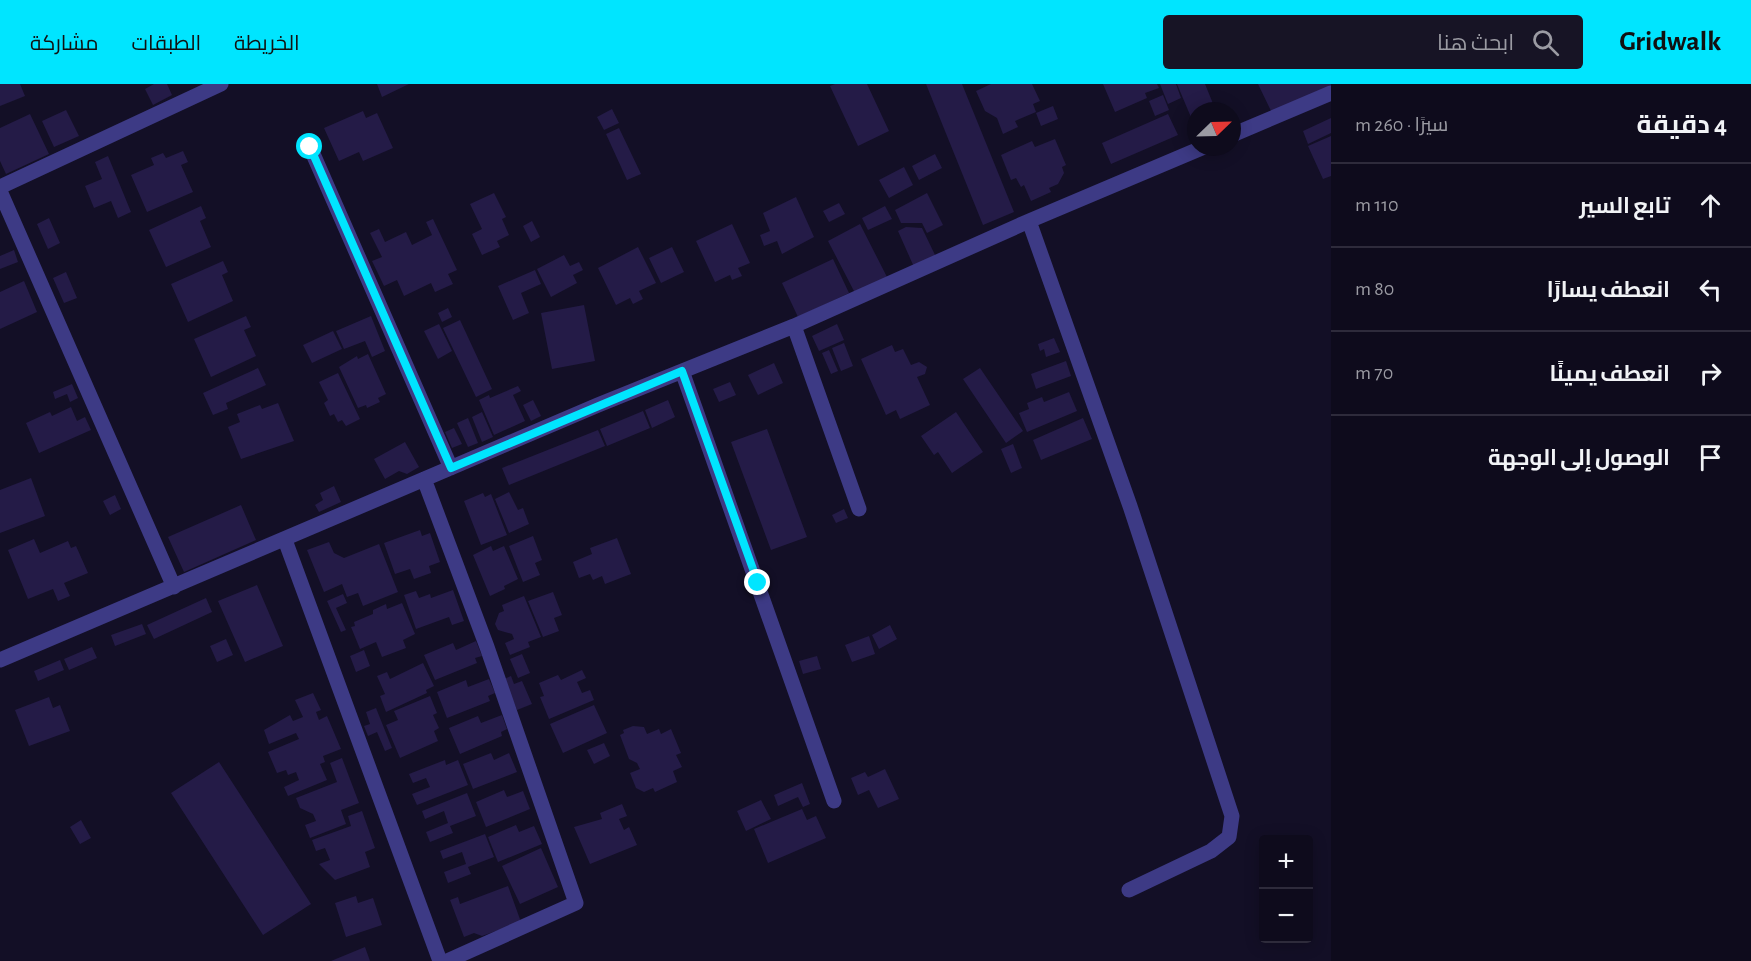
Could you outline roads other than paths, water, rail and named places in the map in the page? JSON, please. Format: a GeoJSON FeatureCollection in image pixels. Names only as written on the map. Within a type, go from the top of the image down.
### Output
{"type":"FeatureCollection","features":[{"type":"Feature","properties":{"kind":"street"},"geometry":{"type":"LineString","coordinates":[[174,587],[0,189],[221,84]]}},
{"type":"Feature","properties":{"kind":"street"},"geometry":{"type":"LineString","coordinates":[[1241,131],[1331,93]]}},
{"type":"Feature","properties":{"kind":"street"},"geometry":{"type":"LineString","coordinates":[[310,147],[451,468]]}},
{"type":"Feature","properties":{"kind":"street"},"geometry":{"type":"LineString","coordinates":[[0,660],[424,479],[794,326],[1029,221],[1187,154]]}},
{"type":"Feature","properties":{"kind":"street"},"geometry":{"type":"LineString","coordinates":[[1029,221],[1130,507],[1232,816],[1228,837],[1211,851],[1129,890]]}},
{"type":"Feature","properties":{"kind":"street"},"geometry":{"type":"LineString","coordinates":[[794,326],[859,509]]}},
{"type":"Feature","properties":{"kind":"street"},"geometry":{"type":"LineString","coordinates":[[682,371],[834,801]]}},
{"type":"Feature","properties":{"kind":"street"},"geometry":{"type":"LineString","coordinates":[[424,479],[487,646],[576,903],[447,961]]}},
{"type":"Feature","properties":{"kind":"street"},"geometry":{"type":"LineString","coordinates":[[285,540],[440,961]]}}]}
